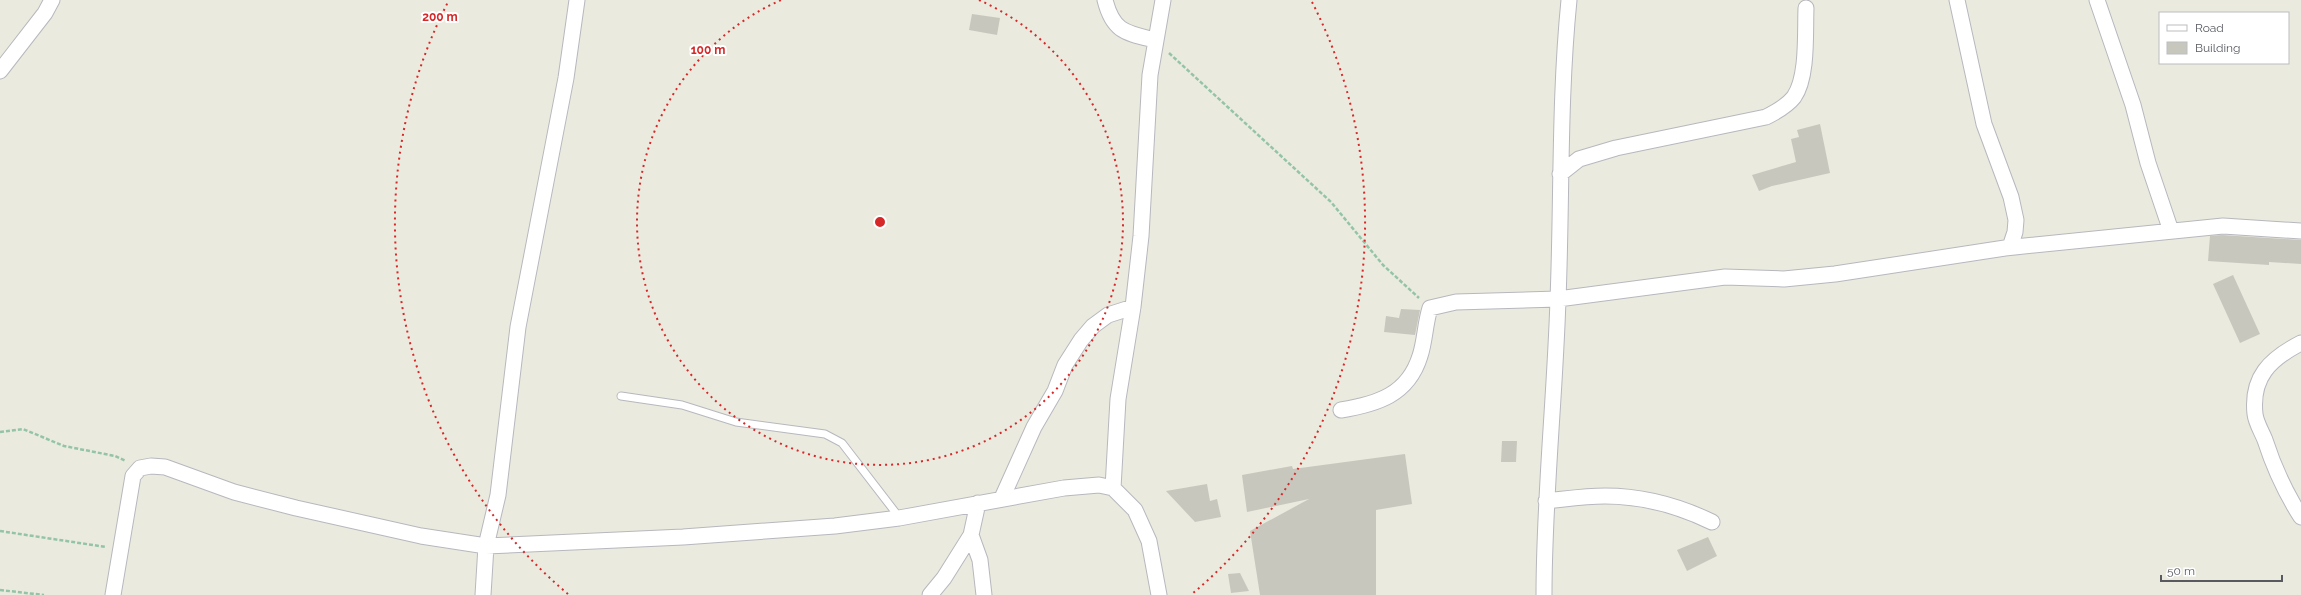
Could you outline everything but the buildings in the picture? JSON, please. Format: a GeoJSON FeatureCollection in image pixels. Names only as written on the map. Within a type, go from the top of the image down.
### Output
{"type":"FeatureCollection","features":[{"type":"Feature","properties":{"kind":"street"},"geometry":{"type":"LineString","coordinates":[[0,71],[45,13],[52,0]]}},
{"type":"Feature","properties":{"kind":"street"},"geometry":{"type":"LineString","coordinates":[[483,595],[486,546],[499,488],[518,327],[566,78],[577,0]]}},
{"type":"Feature","properties":{"kind":"street"},"geometry":{"type":"LineString","coordinates":[[1105,0],[1110,19],[1121,29],[1155,40]]}},
{"type":"Feature","properties":{"kind":"street"},"geometry":{"type":"LineString","coordinates":[[1113,488],[1118,399],[1134,307],[1141,236],[1150,75],[1162,0]]}},
{"type":"Feature","properties":{"kind":"street"},"geometry":{"type":"LineString","coordinates":[[1544,595],[1546,501],[1558,299],[1563,60],[1568,0]]}},
{"type":"Feature","properties":{"kind":"street"},"geometry":{"type":"LineString","coordinates":[[1957,0],[1984,124],[2012,197],[2016,220],[2015,232],[2010,247]]}},
{"type":"Feature","properties":{"kind":"street"},"geometry":{"type":"LineString","coordinates":[[2097,0],[2132,105],[2148,163],[2171,231]]}},
{"type":"Feature","properties":{"kind":"street"},"geometry":{"type":"LineString","coordinates":[[1560,174],[1580,159],[1616,148],[1766,117],[1778,111],[1794,97],[1802,78],[1806,8]]}},
{"type":"Feature","properties":{"kind":"street"},"geometry":{"type":"LineString","coordinates":[[1342,410],[1373,404],[1396,392],[1406,383],[1420,357],[1430,308],[1456,302],[1558,299],[1725,277],[1784,278],[1835,274],[2010,247],[2223,226],[2301,231]]}},
{"type":"Feature","properties":{"kind":"street"},"geometry":{"type":"LineString","coordinates":[[1002,498],[1065,365],[1081,340],[1093,326],[1108,315],[1134,307]]}},
{"type":"Feature","properties":{"kind":"street"},"geometry":{"type":"LineString","coordinates":[[2301,343],[2280,354],[2264,370],[2255,389],[2255,415],[2274,469],[2283,489],[2301,518]]}},
{"type":"Feature","properties":{"kind":"street"},"geometry":{"type":"LineString","coordinates":[[114,595],[133,476],[140,468],[151,466],[165,467],[234,492],[296,508],[421,536],[486,546],[765,532],[899,518],[1002,498],[1064,488],[1099,485],[1113,488],[1135,510],[1149,541],[1159,595]]}},
{"type":"Feature","properties":{"kind":"street"},"geometry":{"type":"LineString","coordinates":[[1546,501],[1604,496],[1634,498],[1687,510],[1712,522]]}},
{"type":"Feature","properties":{"kind":"street"},"geometry":{"type":"LineString","coordinates":[[930,595],[944,578],[971,535],[978,503]]}},
{"type":"Feature","properties":{"kind":"street"},"geometry":{"type":"LineString","coordinates":[[971,535],[980,560],[984,595]]}},
{"type":"Feature","properties":{"kind":"lane"},"geometry":{"type":"LineString","coordinates":[[621,396],[682,405],[736,422],[825,434],[842,443],[899,518]]}},
{"type":"Feature","properties":{"kind":"path"},"geometry":{"type":"LineString","coordinates":[[1155,40],[1331,202],[1383,265],[1430,308]]}},
{"type":"Feature","properties":{"kind":"path"},"geometry":{"type":"LineString","coordinates":[[0,432],[23,429],[64,446],[115,456],[140,468]]}},
{"type":"Feature","properties":{"kind":"path"},"geometry":{"type":"LineString","coordinates":[[0,531],[121,549]]}},
{"type":"Feature","properties":{"kind":"path"},"geometry":{"type":"LineString","coordinates":[[0,590],[44,595]]}}]}
